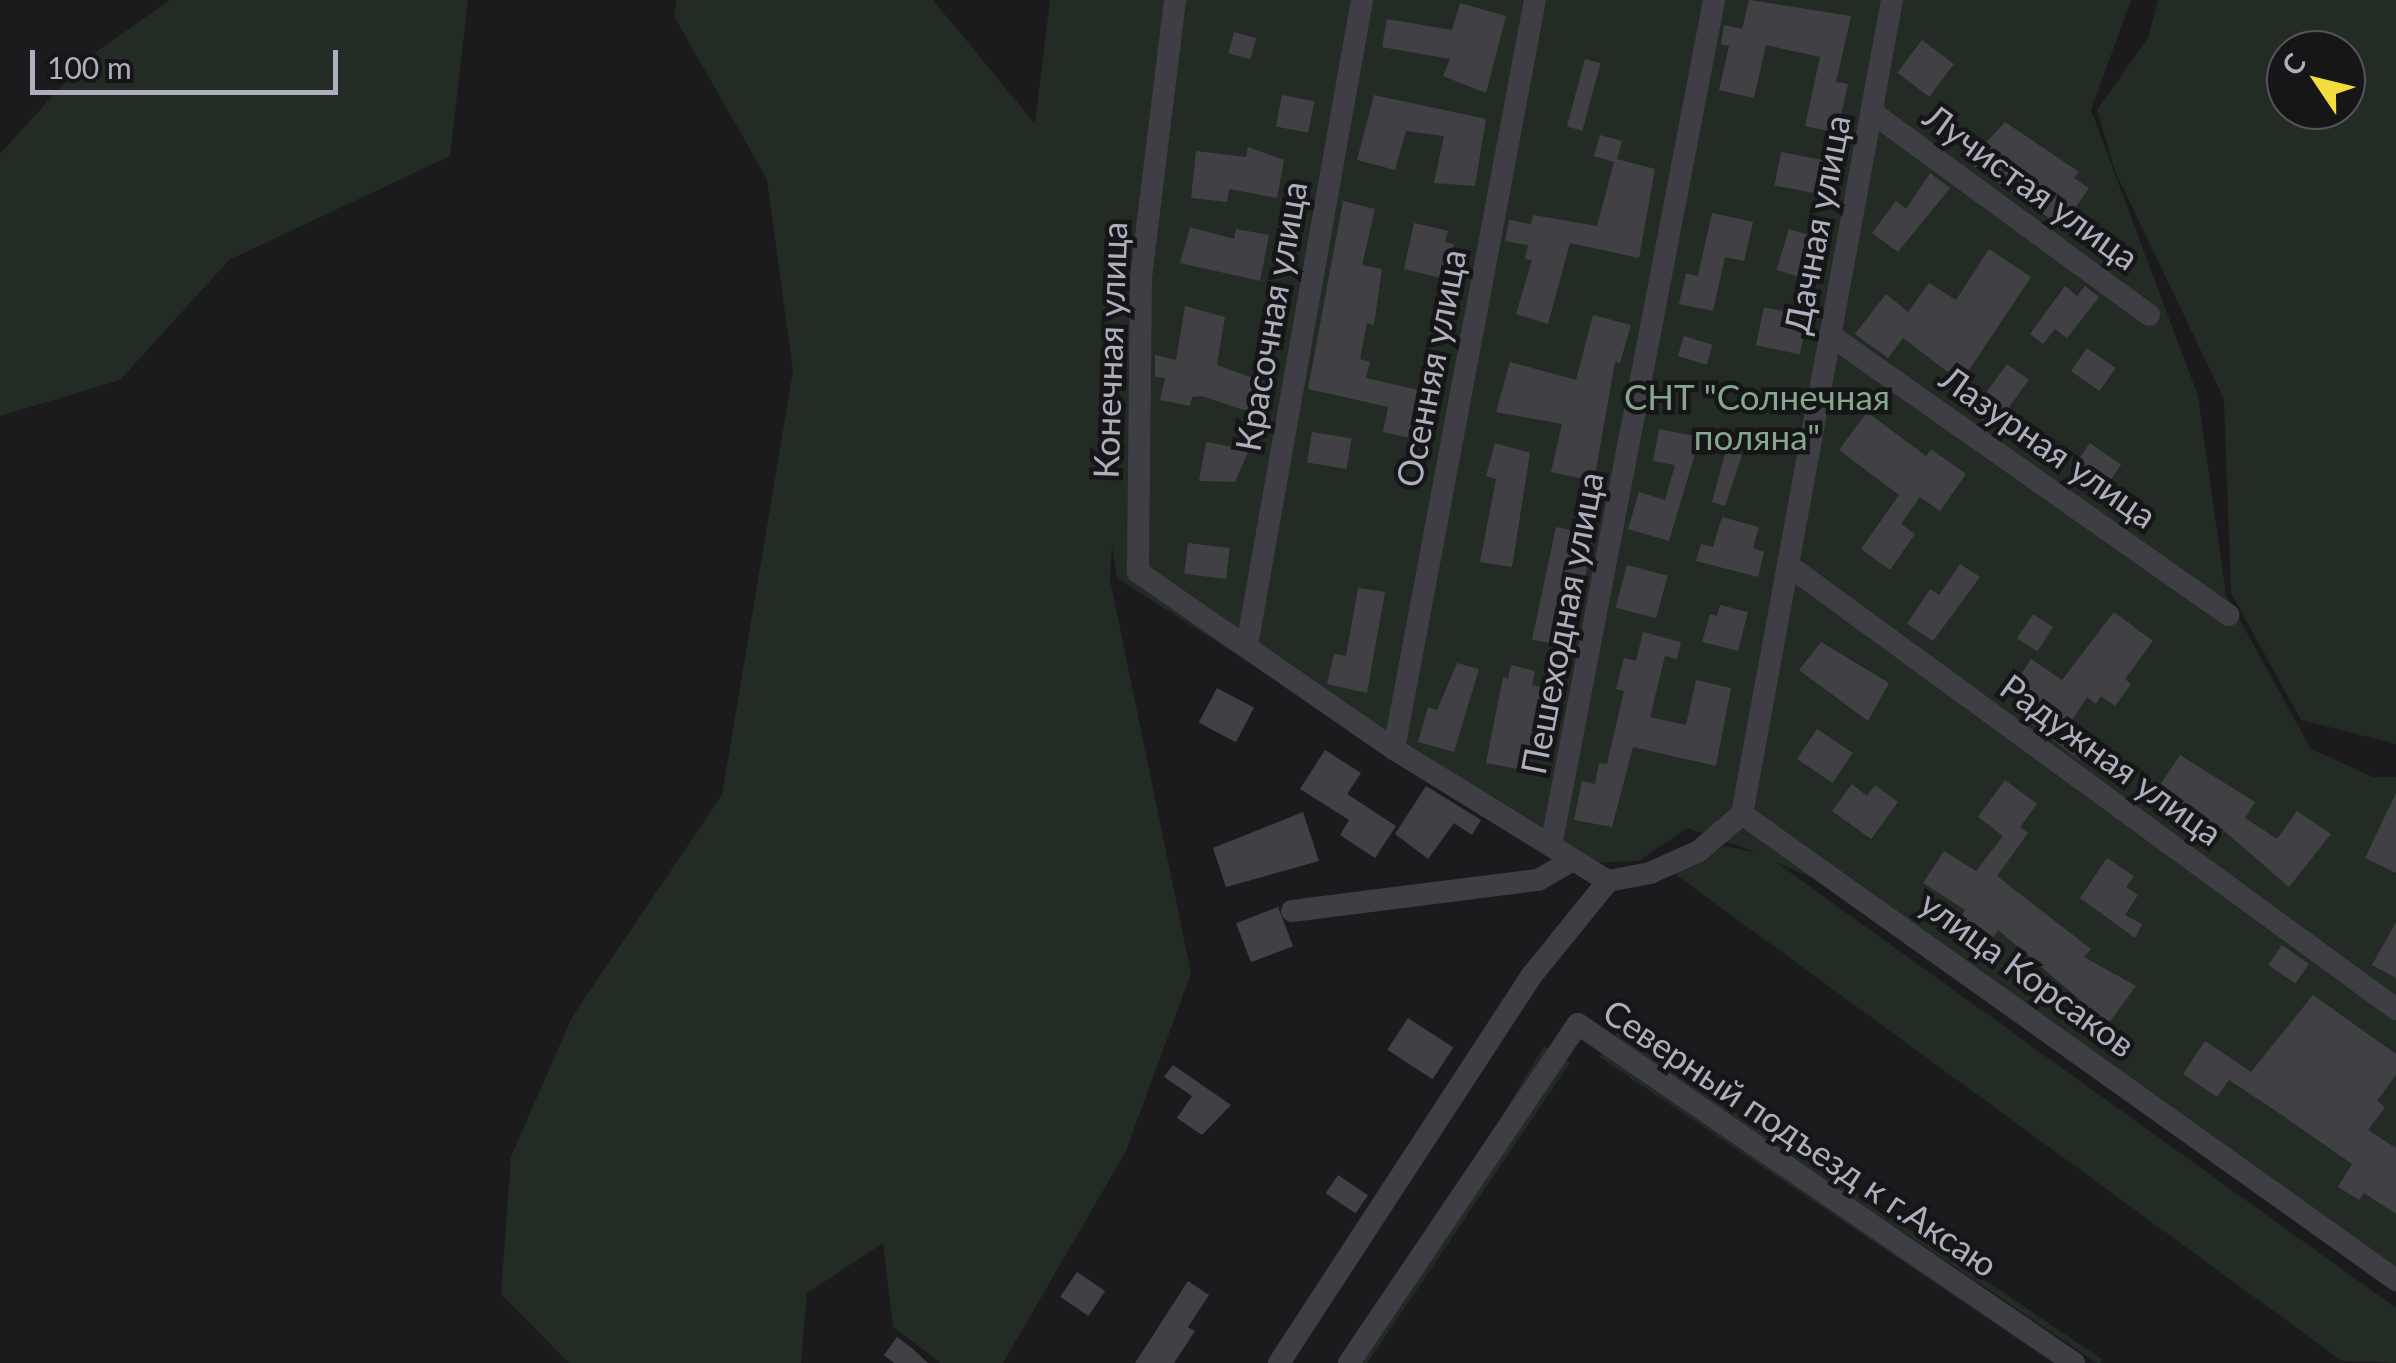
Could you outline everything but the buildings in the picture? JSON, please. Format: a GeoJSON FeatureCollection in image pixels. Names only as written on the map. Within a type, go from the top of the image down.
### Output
{"type":"FeatureCollection","features":[{"type":"Feature","properties":{"kind":"street","name":"Конечная улица"},"geometry":{"type":"LineString","coordinates":[[1174,0],[1141,278],[1138,572],[1247,645]]}},
{"type":"Feature","properties":{"kind":"street","name":"Красочная улица"},"geometry":{"type":"LineString","coordinates":[[1247,645],[1362,0]]}},
{"type":"Feature","properties":{"kind":"street","name":"Осенняя улица"},"geometry":{"type":"LineString","coordinates":[[1394,749],[1535,0]]}},
{"type":"Feature","properties":{"kind":"street","name":"Пешеходная улица"},"geometry":{"type":"LineString","coordinates":[[1551,846],[1714,0]]}},
{"type":"Feature","properties":{"kind":"street","name":"Дачная улица"},"geometry":{"type":"LineString","coordinates":[[1742,814],[1892,0]]}},
{"type":"Feature","properties":{"kind":"street","name":"Лучистая улица"},"geometry":{"type":"LineString","coordinates":[[1872,114],[2150,315]]}},
{"type":"Feature","properties":{"kind":"street","name":"Лазурная улица"},"geometry":{"type":"LineString","coordinates":[[1830,335],[2228,615]]}},
{"type":"Feature","properties":{"kind":"street","name":"Радужная улица"},"geometry":{"type":"LineString","coordinates":[[1788,565],[2396,1009]]}},
{"type":"Feature","properties":{"kind":"street"},"geometry":{"type":"LineString","coordinates":[[1247,645],[1394,749],[1608,881]]}},
{"type":"Feature","properties":{"kind":"street"},"geometry":{"type":"LineString","coordinates":[[1279,1363],[1532,975],[1608,881],[1650,873],[1699,851],[1742,814]]}},
{"type":"Feature","properties":{"kind":"street","name":"улица Корсаков"},"geometry":{"type":"LineString","coordinates":[[1742,814],[2396,1280]]}},
{"type":"Feature","properties":{"kind":"street"},"geometry":{"type":"LineString","coordinates":[[1292,911],[1538,880],[1573,860]]}},
{"type":"Feature","properties":{"kind":"street","name":"Северный подъезд к г.Аксаю"},"geometry":{"type":"LineString","coordinates":[[1349,1363],[1578,1024],[2074,1363]]}},
{"type":"Feature","properties":{"kind":"green space"},"geometry":{"type":"Polygon","coordinates":[[[170,0],[468,0],[450,156],[229,260],[120,380],[0,416],[0,154],[86,59],[170,0]]]}},
{"type":"Feature","properties":{"kind":"green space","name":"СНТ \"Солнечная поляна\""},"geometry":{"type":"Polygon","coordinates":[[[677,0],[933,0],[1035,124],[1050,0],[2131,0],[2091,110],[2198,396],[2226,595],[2311,749],[2373,777],[2396,777],[2396,1293],[1814,879],[1774,861],[2396,1308],[2396,1363],[2342,1361],[1675,874],[1724,846],[1758,853],[1688,828],[1638,861],[1564,864],[1117,578],[1112,545],[1110,580],[1191,973],[1126,1151],[1003,1363],[941,1363],[893,1327],[883,1243],[807,1293],[801,1363],[569,1363],[501,1294],[511,1157],[572,1017],[722,795],[793,371],[767,179],[674,16],[677,0]]]}},
{"type":"Feature","properties":{"kind":"green space"},"geometry":{"type":"Polygon","coordinates":[[[2158,0],[2396,0],[2396,744],[2301,720],[2231,593],[2224,399],[2115,171],[2097,110],[2148,38],[2158,0]]]}},
{"type":"Feature","properties":{"kind":"green space"},"geometry":{"type":"Polygon","coordinates":[[[1617,1032],[2103,1360],[2097,1363],[1614,1037],[1617,1032]]]}},
{"type":"Feature","properties":{"kind":"green space"},"geometry":{"type":"Polygon","coordinates":[[[1544,1046],[1549,1049],[1361,1363],[1354,1363],[1544,1046]]]}},
{"type":"Feature","properties":{"kind":"green space"},"geometry":{"type":"Polygon","coordinates":[[[1603,1052],[2060,1360],[2053,1363],[1600,1057],[1603,1052]]]}},
{"type":"Feature","properties":{"kind":"green space"},"geometry":{"type":"Polygon","coordinates":[[[1564,1059],[1570,1063],[1367,1363],[1359,1362],[1564,1059]]]}}]}
